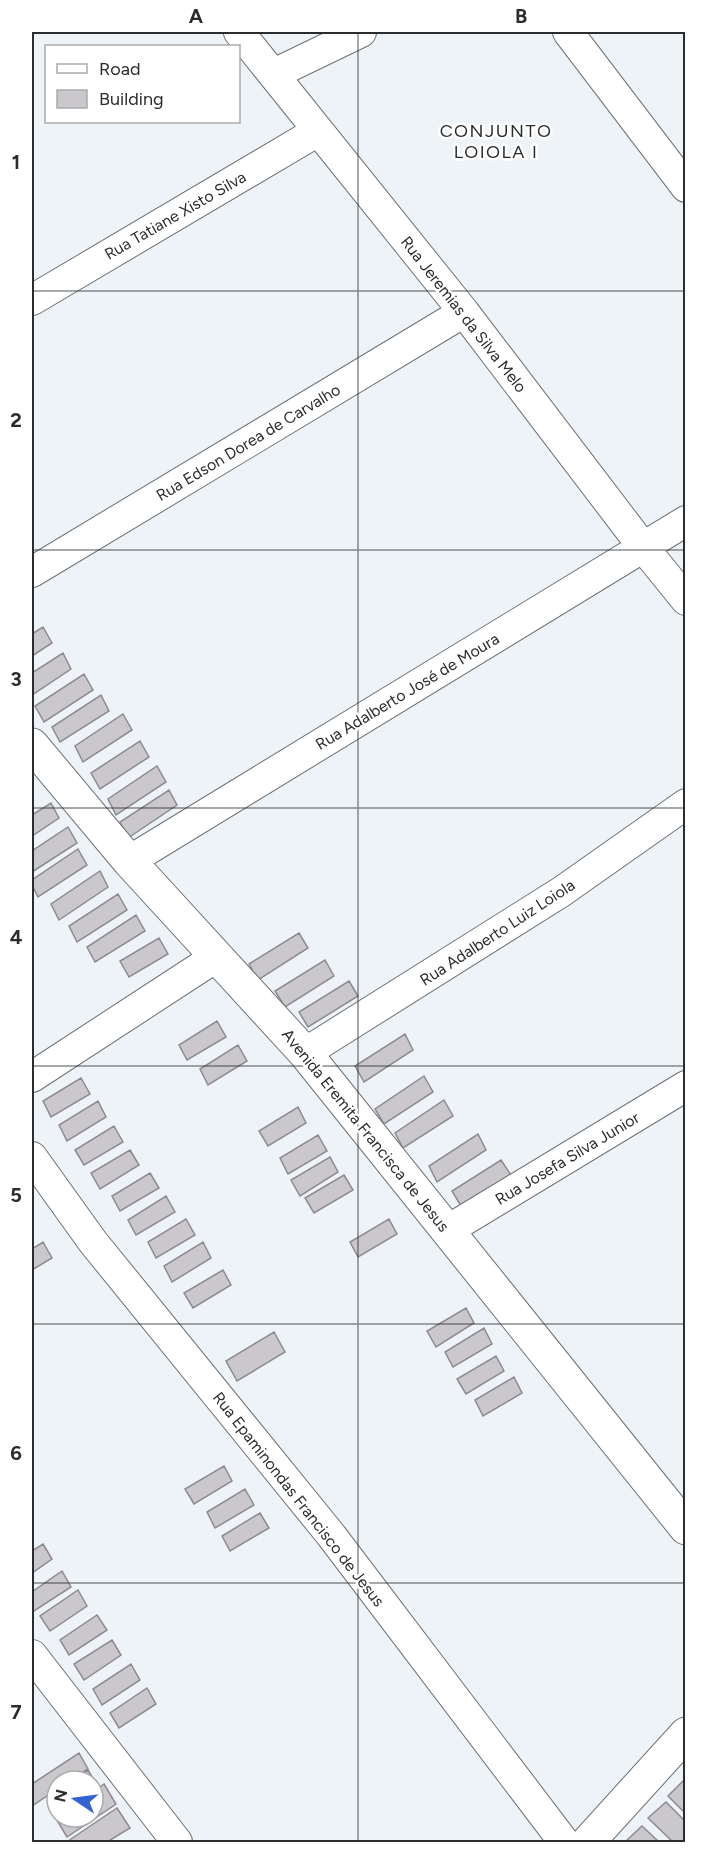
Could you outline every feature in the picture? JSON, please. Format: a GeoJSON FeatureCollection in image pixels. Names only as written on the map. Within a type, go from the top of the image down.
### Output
{"type":"FeatureCollection","features":[{"type":"Feature","properties":{"kind":"street","name":"Rua Jeremias da Silva Melo"},"geometry":{"type":"LineString","coordinates":[[239,32],[464,312],[686,600]]}},
{"type":"Feature","properties":{"kind":"street"},"geometry":{"type":"LineString","coordinates":[[274,74],[361,32]]}},
{"type":"Feature","properties":{"kind":"street"},"geometry":{"type":"LineString","coordinates":[[568,32],[686,188]]}},
{"type":"Feature","properties":{"kind":"street","name":"Rua Tatiane Xisto Silva"},"geometry":{"type":"LineString","coordinates":[[32,300],[318,131]]}},
{"type":"Feature","properties":{"kind":"street","name":"Rua Edson Dorea de Carvalho"},"geometry":{"type":"LineString","coordinates":[[32,572],[464,312]]}},
{"type":"Feature","properties":{"kind":"street","name":"Rua Adalberto José de Moura"},"geometry":{"type":"LineString","coordinates":[[129,861],[686,521]]}},
{"type":"Feature","properties":{"kind":"street","name":"Avenida Eremita Francisca de Jesus"},"geometry":{"type":"LineString","coordinates":[[32,745],[129,861],[305,1053],[686,1528]]}},
{"type":"Feature","properties":{"kind":"street","name":"Rua Adalberto Luiz Loiola"},"geometry":{"type":"LineString","coordinates":[[305,1053],[561,892],[686,804]]}},
{"type":"Feature","properties":{"kind":"street"},"geometry":{"type":"LineString","coordinates":[[32,1077],[216,957]]}},
{"type":"Feature","properties":{"kind":"street","name":"Rua Josefa Silva Junior"},"geometry":{"type":"LineString","coordinates":[[448,1230],[682,1095]]}},
{"type":"Feature","properties":{"kind":"street","name":"Rua Epaminondas Francisco de Jesus"},"geometry":{"type":"LineString","coordinates":[[32,1157],[101,1251],[331,1535],[564,1842]]}},
{"type":"Feature","properties":{"kind":"street"},"geometry":{"type":"LineString","coordinates":[[32,1655],[177,1842]]}},
{"type":"Feature","properties":{"kind":"street"},"geometry":{"type":"LineString","coordinates":[[588,1842],[686,1734]]}},
{"type":"Feature","properties":{"kind":"building"},"geometry":{"type":"Polygon","coordinates":[[[43,627],[52,643],[32,656],[32,634],[43,627]]]}},
{"type":"Feature","properties":{"kind":"building"},"geometry":{"type":"Polygon","coordinates":[[[63,653],[71,669],[32,695],[32,673],[63,653]]]}},
{"type":"Feature","properties":{"kind":"building"},"geometry":{"type":"Polygon","coordinates":[[[84,674],[93,690],[44,722],[35,706],[84,674]]]}},
{"type":"Feature","properties":{"kind":"building"},"geometry":{"type":"Polygon","coordinates":[[[101,695],[109,711],[60,742],[52,727],[101,695]]]}},
{"type":"Feature","properties":{"kind":"building"},"geometry":{"type":"Polygon","coordinates":[[[123,714],[132,730],[83,762],[75,746],[123,714]]]}},
{"type":"Feature","properties":{"kind":"building"},"geometry":{"type":"Polygon","coordinates":[[[140,741],[149,757],[100,789],[91,773],[140,741]]]}},
{"type":"Feature","properties":{"kind":"building"},"geometry":{"type":"Polygon","coordinates":[[[157,766],[166,782],[116,815],[108,799],[157,766]]]}},
{"type":"Feature","properties":{"kind":"building"},"geometry":{"type":"Polygon","coordinates":[[[169,790],[177,805],[128,838],[120,822],[169,790]]]}},
{"type":"Feature","properties":{"kind":"building"},"geometry":{"type":"Polygon","coordinates":[[[51,803],[59,818],[32,836],[32,815],[51,803]]]}},
{"type":"Feature","properties":{"kind":"building"},"geometry":{"type":"Polygon","coordinates":[[[68,827],[77,843],[32,872],[32,851],[68,827]]]}},
{"type":"Feature","properties":{"kind":"building"},"geometry":{"type":"Polygon","coordinates":[[[78,849],[87,865],[38,897],[32,880],[78,849]]]}},
{"type":"Feature","properties":{"kind":"building"},"geometry":{"type":"Polygon","coordinates":[[[100,871],[108,887],[59,920],[51,904],[100,871]]]}},
{"type":"Feature","properties":{"kind":"building"},"geometry":{"type":"Polygon","coordinates":[[[118,894],[127,910],[77,942],[69,926],[118,894]]]}},
{"type":"Feature","properties":{"kind":"building"},"geometry":{"type":"Polygon","coordinates":[[[136,915],[145,931],[95,962],[87,947],[136,915]]]}},
{"type":"Feature","properties":{"kind":"building"},"geometry":{"type":"Polygon","coordinates":[[[299,933],[308,948],[258,980],[249,964],[299,933]]]}},
{"type":"Feature","properties":{"kind":"building"},"geometry":{"type":"Polygon","coordinates":[[[159,938],[168,954],[129,977],[120,961],[159,938]]]}},
{"type":"Feature","properties":{"kind":"building"},"geometry":{"type":"Polygon","coordinates":[[[325,960],[334,976],[285,1007],[275,991],[325,960]]]}},
{"type":"Feature","properties":{"kind":"building"},"geometry":{"type":"Polygon","coordinates":[[[349,981],[358,996],[308,1027],[299,1012],[349,981]]]}},
{"type":"Feature","properties":{"kind":"building"},"geometry":{"type":"Polygon","coordinates":[[[217,1021],[226,1037],[187,1060],[179,1045],[217,1021]]]}},
{"type":"Feature","properties":{"kind":"building"},"geometry":{"type":"Polygon","coordinates":[[[405,1034],[413,1050],[364,1082],[355,1066],[405,1034]]]}},
{"type":"Feature","properties":{"kind":"building"},"geometry":{"type":"Polygon","coordinates":[[[238,1045],[247,1061],[208,1085],[200,1069],[238,1045]]]}},
{"type":"Feature","properties":{"kind":"building"},"geometry":{"type":"Polygon","coordinates":[[[424,1076],[433,1092],[384,1124],[375,1109],[424,1076]]]}},
{"type":"Feature","properties":{"kind":"building"},"geometry":{"type":"Polygon","coordinates":[[[81,1078],[90,1094],[51,1117],[43,1101],[81,1078]]]}},
{"type":"Feature","properties":{"kind":"building"},"geometry":{"type":"Polygon","coordinates":[[[444,1100],[453,1116],[403,1148],[395,1133],[444,1100]]]}},
{"type":"Feature","properties":{"kind":"building"},"geometry":{"type":"Polygon","coordinates":[[[98,1101],[106,1117],[67,1141],[59,1125],[98,1101]]]}},
{"type":"Feature","properties":{"kind":"building"},"geometry":{"type":"Polygon","coordinates":[[[298,1107],[306,1123],[268,1146],[259,1131],[298,1107]]]}},
{"type":"Feature","properties":{"kind":"building"},"geometry":{"type":"Polygon","coordinates":[[[114,1126],[123,1142],[84,1165],[75,1150],[114,1126]]]}},
{"type":"Feature","properties":{"kind":"building"},"geometry":{"type":"Polygon","coordinates":[[[478,1134],[486,1150],[437,1182],[429,1166],[478,1134]]]}},
{"type":"Feature","properties":{"kind":"building"},"geometry":{"type":"Polygon","coordinates":[[[318,1135],[327,1151],[288,1174],[280,1158],[318,1135]]]}},
{"type":"Feature","properties":{"kind":"building"},"geometry":{"type":"Polygon","coordinates":[[[130,1150],[139,1165],[100,1189],[91,1173],[130,1150]]]}},
{"type":"Feature","properties":{"kind":"building"},"geometry":{"type":"Polygon","coordinates":[[[330,1157],[338,1172],[300,1196],[291,1180],[330,1157]]]}},
{"type":"Feature","properties":{"kind":"building"},"geometry":{"type":"Polygon","coordinates":[[[501,1160],[511,1175],[461,1206],[452,1191],[501,1160]]]}},
{"type":"Feature","properties":{"kind":"building"},"geometry":{"type":"Polygon","coordinates":[[[150,1173],[159,1188],[120,1211],[112,1196],[150,1173]]]}},
{"type":"Feature","properties":{"kind":"building"},"geometry":{"type":"Polygon","coordinates":[[[344,1175],[353,1190],[314,1213],[305,1198],[344,1175]]]}},
{"type":"Feature","properties":{"kind":"building"},"geometry":{"type":"Polygon","coordinates":[[[166,1196],[175,1212],[136,1235],[128,1220],[166,1196]]]}},
{"type":"Feature","properties":{"kind":"building"},"geometry":{"type":"Polygon","coordinates":[[[186,1219],[195,1235],[156,1258],[148,1242],[186,1219]]]}},
{"type":"Feature","properties":{"kind":"building"},"geometry":{"type":"Polygon","coordinates":[[[389,1219],[397,1234],[358,1257],[350,1242],[389,1219]]]}},
{"type":"Feature","properties":{"kind":"building"},"geometry":{"type":"Polygon","coordinates":[[[43,1242],[52,1258],[32,1270],[32,1249],[43,1242]]]}},
{"type":"Feature","properties":{"kind":"building"},"geometry":{"type":"Polygon","coordinates":[[[203,1242],[211,1258],[172,1282],[164,1266],[203,1242]]]}},
{"type":"Feature","properties":{"kind":"building"},"geometry":{"type":"Polygon","coordinates":[[[223,1270],[231,1285],[193,1308],[184,1293],[223,1270]]]}},
{"type":"Feature","properties":{"kind":"building"},"geometry":{"type":"Polygon","coordinates":[[[466,1308],[474,1323],[436,1347],[427,1331],[466,1308]]]}},
{"type":"Feature","properties":{"kind":"building"},"geometry":{"type":"Polygon","coordinates":[[[484,1328],[492,1344],[453,1367],[445,1352],[484,1328]]]}},
{"type":"Feature","properties":{"kind":"building"},"geometry":{"type":"Polygon","coordinates":[[[274,1332],[285,1352],[237,1381],[226,1361],[274,1332]]]}},
{"type":"Feature","properties":{"kind":"building"},"geometry":{"type":"Polygon","coordinates":[[[496,1356],[504,1371],[466,1394],[457,1379],[496,1356]]]}},
{"type":"Feature","properties":{"kind":"building"},"geometry":{"type":"Polygon","coordinates":[[[514,1377],[522,1393],[483,1416],[475,1400],[514,1377]]]}},
{"type":"Feature","properties":{"kind":"building"},"geometry":{"type":"Polygon","coordinates":[[[224,1466],[232,1481],[194,1504],[185,1489],[224,1466]]]}},
{"type":"Feature","properties":{"kind":"building"},"geometry":{"type":"Polygon","coordinates":[[[245,1489],[254,1505],[215,1528],[207,1512],[245,1489]]]}},
{"type":"Feature","properties":{"kind":"building"},"geometry":{"type":"Polygon","coordinates":[[[260,1513],[269,1528],[230,1551],[222,1536],[260,1513]]]}},
{"type":"Feature","properties":{"kind":"building"},"geometry":{"type":"Polygon","coordinates":[[[43,1544],[52,1559],[32,1573],[32,1551],[43,1544]]]}},
{"type":"Feature","properties":{"kind":"building"},"geometry":{"type":"Polygon","coordinates":[[[62,1571],[71,1587],[34,1611],[32,1592],[62,1571]]]}},
{"type":"Feature","properties":{"kind":"building"},"geometry":{"type":"Polygon","coordinates":[[[78,1590],[87,1606],[50,1631],[40,1616],[78,1590]]]}},
{"type":"Feature","properties":{"kind":"building"},"geometry":{"type":"Polygon","coordinates":[[[97,1615],[107,1630],[69,1655],[60,1640],[97,1615]]]}},
{"type":"Feature","properties":{"kind":"building"},"geometry":{"type":"Polygon","coordinates":[[[112,1640],[121,1655],[84,1680],[74,1664],[112,1640]]]}},
{"type":"Feature","properties":{"kind":"building"},"geometry":{"type":"Polygon","coordinates":[[[131,1664],[140,1680],[102,1705],[93,1689],[131,1664]]]}},
{"type":"Feature","properties":{"kind":"building"},"geometry":{"type":"Polygon","coordinates":[[[147,1688],[156,1704],[119,1728],[110,1713],[147,1688]]]}},
{"type":"Feature","properties":{"kind":"building"},"geometry":{"type":"Polygon","coordinates":[[[79,1753],[88,1769],[55,1769],[79,1753]]]}},
{"type":"Feature","properties":{"kind":"building"},"geometry":{"type":"Polygon","coordinates":[[[45,1775],[45,1797],[32,1806],[32,1784],[45,1775]]]}},
{"type":"Feature","properties":{"kind":"building"},"geometry":{"type":"Polygon","coordinates":[[[684,1780],[686,1782],[686,1814],[668,1796],[684,1780]]]}},
{"type":"Feature","properties":{"kind":"building"},"geometry":{"type":"Polygon","coordinates":[[[105,1786],[116,1804],[105,1811],[105,1786]]]}},
{"type":"Feature","properties":{"kind":"building"},"geometry":{"type":"Polygon","coordinates":[[[666,1802],[686,1822],[686,1842],[673,1842],[648,1818],[666,1802]]]}},
{"type":"Feature","properties":{"kind":"building"},"geometry":{"type":"Polygon","coordinates":[[[117,1808],[130,1828],[107,1842],[68,1841],[86,1829],[105,1829],[105,1816],[117,1808]]]}},
{"type":"Feature","properties":{"kind":"building"},"geometry":{"type":"Polygon","coordinates":[[[642,1826],[659,1842],[625,1842],[642,1826]]]}},
{"type":"Feature","properties":{"kind":"building"},"geometry":{"type":"Polygon","coordinates":[[[62,1829],[79,1829],[67,1837],[62,1829]]]}},
{"type":"Feature","properties":{"kind":"district","name":"CONJUNTO LOIOLA I"},"geometry":{"type":"Point","coordinates":[496,141]}}]}
